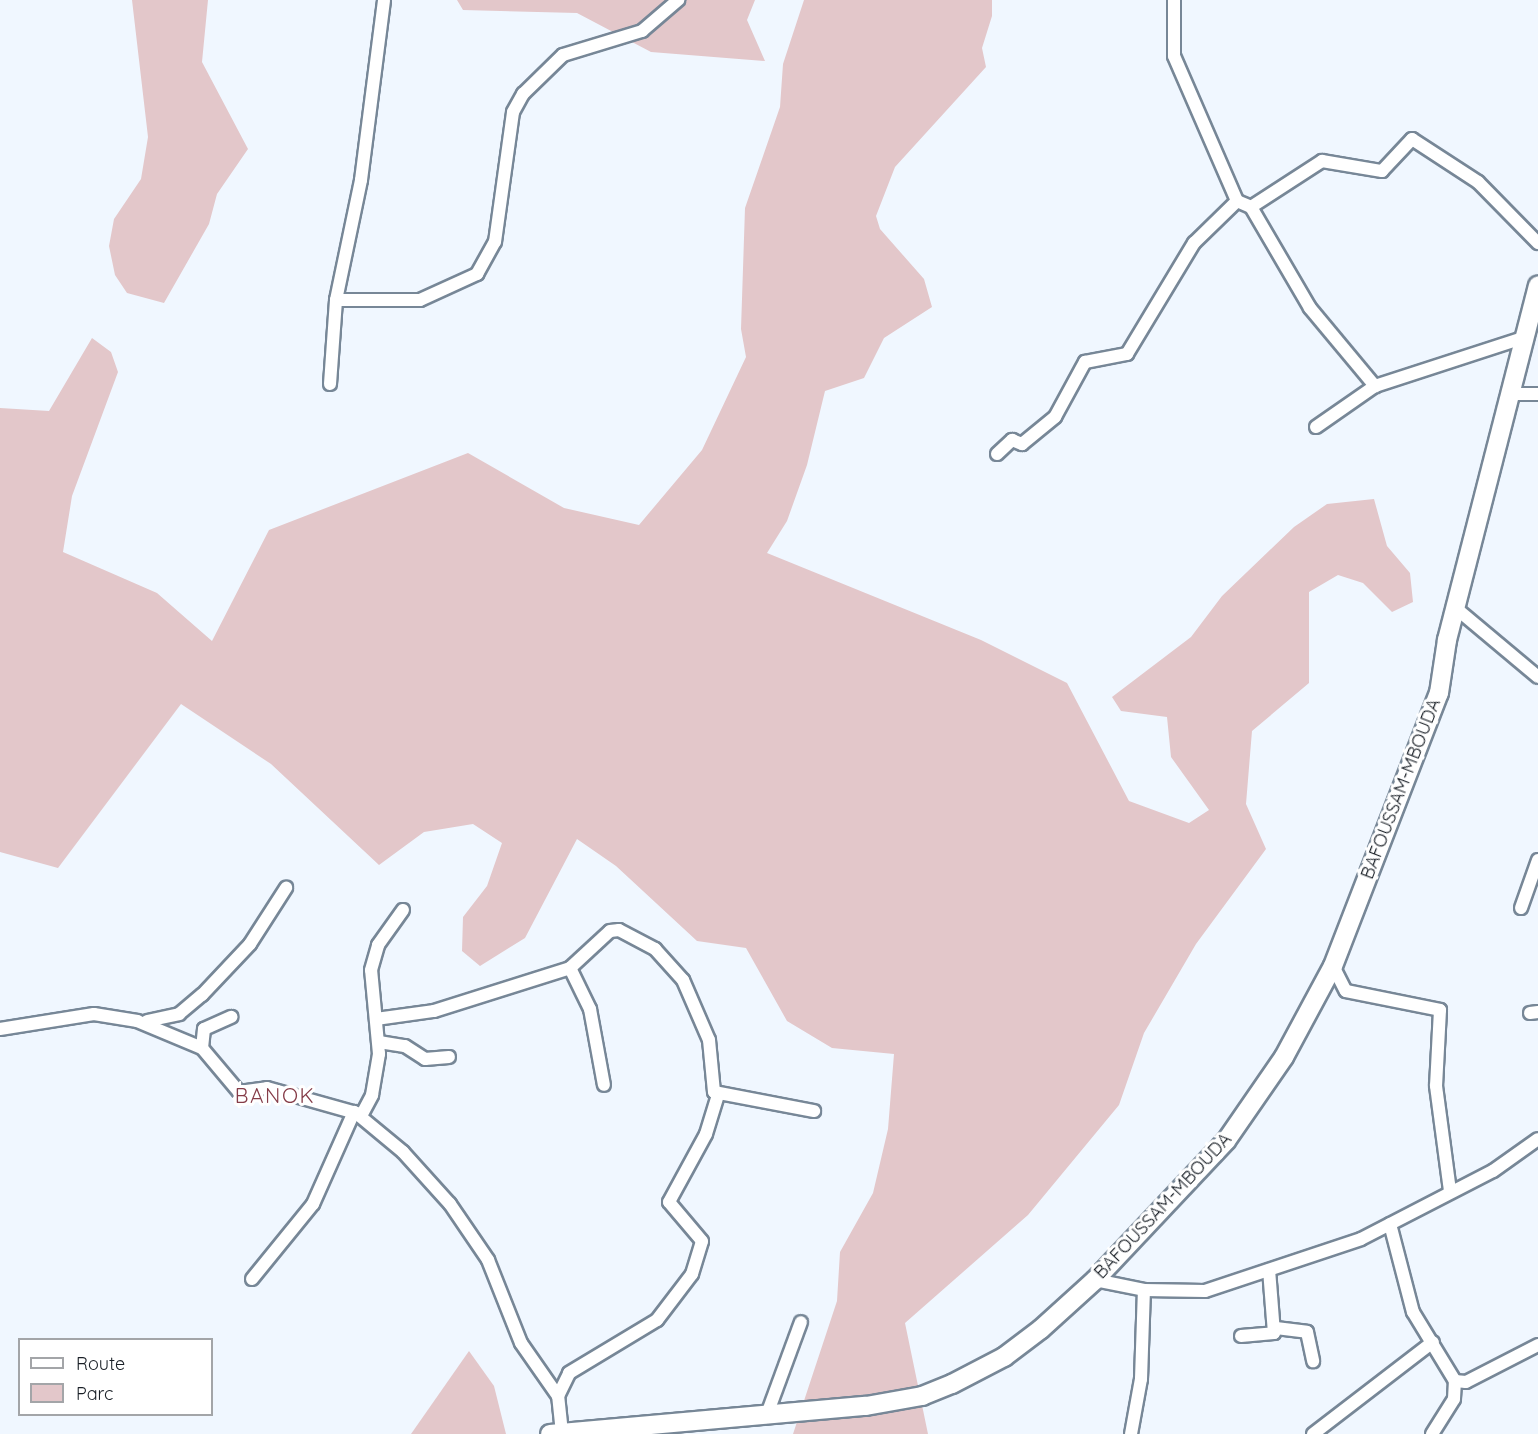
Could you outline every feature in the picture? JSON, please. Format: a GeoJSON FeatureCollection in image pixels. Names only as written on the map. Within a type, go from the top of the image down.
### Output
{"type":"FeatureCollection","features":[{"type":"Feature","properties":{"kind":"highway","name":"BAFOUSSAM-MBOUDA"},"geometry":{"type":"LineString","coordinates":[[556,1433],[670,1428],[766,1418],[922,1396],[1004,1357],[1095,1280],[1226,1141],[1284,1057],[1333,966],[1439,693],[1447,640],[1458,610],[1514,394],[1538,286]]}},
{"type":"Feature","properties":{"kind":"street"},"geometry":{"type":"LineString","coordinates":[[330,384],[336,300],[361,180],[384,0]]}},
{"type":"Feature","properties":{"kind":"street"},"geometry":{"type":"LineString","coordinates":[[336,300],[420,300],[477,274],[495,242],[513,112],[523,94],[563,56],[642,31],[678,0]]}},
{"type":"Feature","properties":{"kind":"street"},"geometry":{"type":"LineString","coordinates":[[1174,0],[1174,56],[1237,201],[1251,207],[1310,308],[1375,386]]}},
{"type":"Feature","properties":{"kind":"street"},"geometry":{"type":"LineString","coordinates":[[1251,207],[1322,161],[1382,171],[1412,139],[1478,182],[1538,243]]}},
{"type":"Feature","properties":{"kind":"street"},"geometry":{"type":"LineString","coordinates":[[996,454],[1012,440],[1022,444],[1055,417],[1085,362],[1127,354],[1194,243],[1237,201]]}},
{"type":"Feature","properties":{"kind":"street"},"geometry":{"type":"LineString","coordinates":[[1316,428],[1375,386],[1526,337]]}},
{"type":"Feature","properties":{"kind":"street"},"geometry":{"type":"LineString","coordinates":[[1514,394],[1538,394]]}},
{"type":"Feature","properties":{"kind":"street"},"geometry":{"type":"LineString","coordinates":[[1458,610],[1538,677]]}},
{"type":"Feature","properties":{"kind":"street"},"geometry":{"type":"LineString","coordinates":[[1521,908],[1538,860]]}},
{"type":"Feature","properties":{"kind":"street"},"geometry":{"type":"LineString","coordinates":[[140,1022],[179,1014],[202,995],[256,937],[286,888]]}},
{"type":"Feature","properties":{"kind":"street"},"geometry":{"type":"LineString","coordinates":[[252,1279],[313,1204],[357,1114],[372,1095],[378,1042],[371,970],[378,945],[403,910]]}},
{"type":"Feature","properties":{"kind":"street"},"geometry":{"type":"LineString","coordinates":[[376,1018],[426,1013],[570,968],[614,929],[655,949],[679,974],[700,1016],[708,1040],[711,1086],[718,1095],[814,1111]]}},
{"type":"Feature","properties":{"kind":"street"},"geometry":{"type":"LineString","coordinates":[[1333,966],[1346,991],[1440,1010],[1436,1086],[1450,1191]]}},
{"type":"Feature","properties":{"kind":"street"},"geometry":{"type":"LineString","coordinates":[[570,968],[590,1009],[604,1085]]}},
{"type":"Feature","properties":{"kind":"street"},"geometry":{"type":"LineString","coordinates":[[0,1029],[94,1014],[140,1022],[202,1048],[239,1092],[267,1088],[357,1114],[450,1204],[488,1260],[521,1343],[558,1396]]}},
{"type":"Feature","properties":{"kind":"street"},"geometry":{"type":"LineString","coordinates":[[202,1048],[204,1029],[231,1017]]}},
{"type":"Feature","properties":{"kind":"street"},"geometry":{"type":"LineString","coordinates":[[378,1042],[405,1046],[425,1059],[449,1057]]}},
{"type":"Feature","properties":{"kind":"street"},"geometry":{"type":"LineString","coordinates":[[556,1433],[558,1396],[578,1365],[657,1320],[686,1285],[702,1241],[669,1202],[706,1134],[718,1095]]}},
{"type":"Feature","properties":{"kind":"street"},"geometry":{"type":"LineString","coordinates":[[1095,1280],[1144,1290],[1205,1292],[1351,1243],[1493,1171],[1538,1139]]}},
{"type":"Feature","properties":{"kind":"street"},"geometry":{"type":"LineString","coordinates":[[1390,1224],[1405,1293],[1455,1381],[1454,1399],[1432,1434]]}},
{"type":"Feature","properties":{"kind":"street"},"geometry":{"type":"LineString","coordinates":[[1241,1336],[1270,1336],[1276,1328],[1269,1270]]}},
{"type":"Feature","properties":{"kind":"street"},"geometry":{"type":"LineString","coordinates":[[1131,1434],[1141,1379],[1144,1290]]}},
{"type":"Feature","properties":{"kind":"street"},"geometry":{"type":"LineString","coordinates":[[766,1418],[801,1322]]}},
{"type":"Feature","properties":{"kind":"street"},"geometry":{"type":"LineString","coordinates":[[1276,1328],[1307,1332],[1313,1361]]}},
{"type":"Feature","properties":{"kind":"street"},"geometry":{"type":"LineString","coordinates":[[1313,1434],[1433,1342]]}},
{"type":"Feature","properties":{"kind":"street"},"geometry":{"type":"LineString","coordinates":[[1455,1381],[1466,1382],[1538,1345]]}},
{"type":"Feature","properties":{"kind":"green space"},"geometry":{"type":"Polygon","coordinates":[[[132,0],[208,0],[202,62],[248,149],[217,194],[209,224],[164,303],[127,293],[115,275],[109,246],[114,219],[141,179],[148,137],[132,0]]]}},
{"type":"Feature","properties":{"kind":"green space"},"geometry":{"type":"Polygon","coordinates":[[[457,0],[755,0],[747,20],[765,61],[651,52],[577,13],[463,10],[457,0]]]}},
{"type":"Feature","properties":{"kind":"green space"},"geometry":{"type":"Polygon","coordinates":[[[804,0],[992,0],[992,16],[982,48],[986,67],[895,167],[876,216],[880,229],[924,279],[932,307],[884,338],[864,378],[825,391],[807,465],[787,521],[767,553],[981,640],[1067,683],[1129,801],[1189,823],[1209,810],[1171,757],[1167,717],[1121,711],[1112,697],[1191,637],[1222,596],[1294,527],[1327,504],[1374,499],[1387,546],[1410,573],[1413,602],[1392,612],[1363,583],[1338,575],[1309,592],[1309,683],[1252,731],[1246,804],[1266,849],[1196,944],[1144,1033],[1119,1105],[1028,1215],[905,1323],[928,1434],[793,1434],[837,1301],[840,1252],[873,1193],[888,1129],[894,1054],[832,1048],[787,1021],[746,948],[697,941],[616,866],[577,839],[525,938],[480,966],[462,951],[463,917],[487,886],[502,843],[473,824],[424,832],[379,865],[271,764],[181,704],[58,868],[0,852],[0,408],[49,411],[92,338],[111,352],[118,372],[72,496],[63,552],[157,593],[212,641],[269,530],[468,453],[564,508],[639,525],[702,450],[746,357],[741,329],[745,208],[780,107],[783,64],[804,0]]]}},
{"type":"Feature","properties":{"kind":"green space"},"geometry":{"type":"Polygon","coordinates":[[[469,1351],[494,1386],[506,1434],[411,1434],[469,1351]]]}},
{"type":"Feature","properties":{"kind":"district","name":"BANOK"},"geometry":{"type":"Point","coordinates":[275,1095]}}]}
